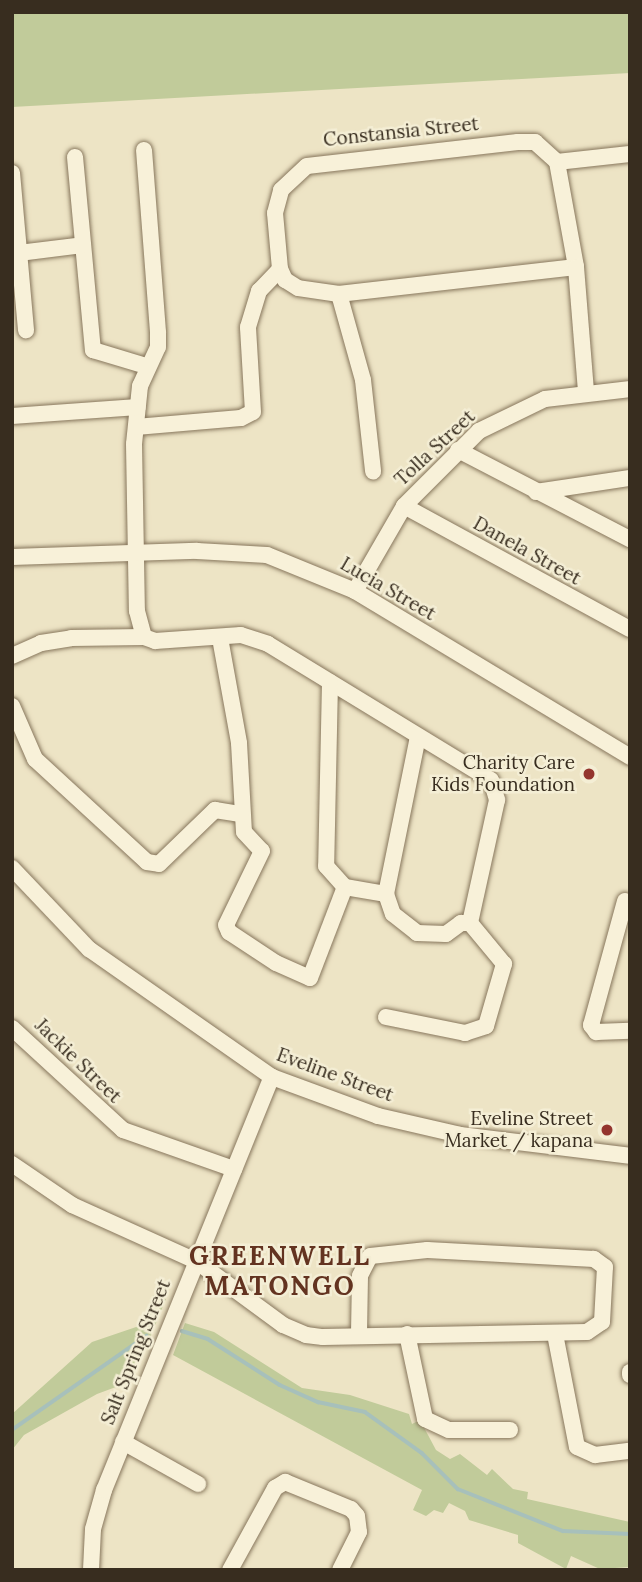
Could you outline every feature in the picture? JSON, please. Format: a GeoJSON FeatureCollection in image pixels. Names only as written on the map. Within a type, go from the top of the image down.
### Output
{"type":"FeatureCollection","features":[{"type":"Feature","properties":{"kind":"street","name":"Constansia Street"},"geometry":{"type":"LineString","coordinates":[[280,269],[275,213],[281,190],[307,166],[518,142],[535,142],[557,162]]}},
{"type":"Feature","properties":{"kind":"street"},"geometry":{"type":"LineString","coordinates":[[144,150],[158,334],[158,347],[146,366],[136,427],[137,611],[144,637]]}},
{"type":"Feature","properties":{"kind":"street"},"geometry":{"type":"LineString","coordinates":[[586,392],[576,267],[557,162],[630,154]]}},
{"type":"Feature","properties":{"kind":"street"},"geometry":{"type":"LineString","coordinates":[[75,157],[93,349],[146,366]]}},
{"type":"Feature","properties":{"kind":"street"},"geometry":{"type":"LineString","coordinates":[[12,173],[26,330]]}},
{"type":"Feature","properties":{"kind":"street"},"geometry":{"type":"LineString","coordinates":[[19,253],[83,245]]}},
{"type":"Feature","properties":{"kind":"street"},"geometry":{"type":"LineString","coordinates":[[136,427],[241,418],[253,412],[248,327],[259,291],[280,269],[285,280],[299,288],[339,294],[576,267]]}},
{"type":"Feature","properties":{"kind":"street"},"geometry":{"type":"LineString","coordinates":[[339,294],[363,380],[373,471]]}},
{"type":"Feature","properties":{"kind":"street","name":"Tolla Street"},"geometry":{"type":"LineString","coordinates":[[355,591],[404,506],[479,431],[519,409],[545,399],[586,392],[630,389]]}},
{"type":"Feature","properties":{"kind":"street"},"geometry":{"type":"LineString","coordinates":[[12,416],[138,407]]}},
{"type":"Feature","properties":{"kind":"street"},"geometry":{"type":"LineString","coordinates":[[458,450],[630,539]]}},
{"type":"Feature","properties":{"kind":"street"},"geometry":{"type":"LineString","coordinates":[[536,492],[630,478]]}},
{"type":"Feature","properties":{"kind":"street","name":"Danela Street"},"geometry":{"type":"LineString","coordinates":[[404,506],[630,629]]}},
{"type":"Feature","properties":{"kind":"street","name":"Lucia Street"},"geometry":{"type":"LineString","coordinates":[[12,557],[267,555],[355,591],[630,757]]}},
{"type":"Feature","properties":{"kind":"street"},"geometry":{"type":"LineString","coordinates":[[12,656],[41,643],[71,638],[144,637],[155,641],[241,635],[268,645],[483,774],[496,788],[470,923]]}},
{"type":"Feature","properties":{"kind":"street"},"geometry":{"type":"LineString","coordinates":[[220,638],[236,721],[244,832],[262,851],[226,925],[229,932],[276,963],[310,978],[345,887]]}},
{"type":"Feature","properties":{"kind":"street"},"geometry":{"type":"LineString","coordinates":[[330,682],[326,866],[345,887],[386,894]]}},
{"type":"Feature","properties":{"kind":"street"},"geometry":{"type":"LineString","coordinates":[[12,706],[27,749],[35,760],[147,862],[159,864],[215,810],[241,814]]}},
{"type":"Feature","properties":{"kind":"street"},"geometry":{"type":"LineString","coordinates":[[418,737],[386,894],[393,914],[417,933],[446,934],[461,923],[470,923]]}},
{"type":"Feature","properties":{"kind":"street","name":"Eveline Street"},"geometry":{"type":"LineString","coordinates":[[12,868],[89,949],[272,1077],[378,1116],[460,1135],[630,1156]]}},
{"type":"Feature","properties":{"kind":"street"},"geometry":{"type":"LineString","coordinates":[[625,901],[590,1025],[596,1031],[630,1031]]}},
{"type":"Feature","properties":{"kind":"street"},"geometry":{"type":"LineString","coordinates":[[386,1017],[465,1033],[485,1026],[504,964],[470,923]]}},
{"type":"Feature","properties":{"kind":"street","name":"Jackie Street"},"geometry":{"type":"LineString","coordinates":[[12,1028],[123,1130],[234,1169]]}},
{"type":"Feature","properties":{"kind":"street","name":"Salt Spring Street"},"geometry":{"type":"LineString","coordinates":[[91,1570],[97,1510],[162,1342],[272,1077]]}},
{"type":"Feature","properties":{"kind":"street"},"geometry":{"type":"LineString","coordinates":[[12,1164],[72,1205],[196,1261],[295,1331],[323,1337],[587,1332],[602,1322],[602,1261],[427,1250],[370,1256],[360,1276],[359,1336]]}},
{"type":"Feature","properties":{"kind":"street"},"geometry":{"type":"LineString","coordinates":[[407,1334],[425,1419],[449,1430],[510,1430]]}},
{"type":"Feature","properties":{"kind":"street"},"geometry":{"type":"LineString","coordinates":[[555,1334],[577,1447],[594,1455],[630,1451]]}},
{"type":"Feature","properties":{"kind":"street"},"geometry":{"type":"LineString","coordinates":[[123,1442],[198,1484]]}},
{"type":"Feature","properties":{"kind":"street"},"geometry":{"type":"LineString","coordinates":[[230,1570],[275,1488],[285,1482],[351,1509],[356,1516],[359,1532],[340,1570]]}},
{"type":"Feature","properties":{"kind":"green space"},"geometry":{"type":"Polygon","coordinates":[[[12,12],[630,12],[630,73],[12,107],[12,12]]]}},
{"type":"Feature","properties":{"kind":"green space"},"geometry":{"type":"Polygon","coordinates":[[[153,1295],[166,1299],[132,1381],[97,1394],[24,1435],[12,1450],[12,1414],[92,1342],[142,1325],[153,1295]]]}},
{"type":"Feature","properties":{"kind":"green space"},"geometry":{"type":"Polygon","coordinates":[[[185,1323],[214,1332],[302,1388],[350,1395],[409,1414],[412,1424],[420,1420],[436,1450],[450,1459],[460,1454],[487,1475],[492,1469],[513,1489],[528,1492],[527,1499],[630,1522],[630,1567],[600,1569],[571,1556],[566,1569],[518,1543],[518,1535],[469,1520],[465,1511],[449,1503],[443,1513],[434,1510],[426,1516],[413,1510],[422,1490],[173,1355],[185,1323]]]}},
{"type":"Feature","properties":{"kind":"waterway"},"geometry":{"type":"LineString","coordinates":[[182,1331],[208,1339],[280,1385],[318,1402],[365,1412],[422,1453],[458,1489],[563,1531],[630,1534]]}},
{"type":"Feature","properties":{"kind":"waterway"},"geometry":{"type":"LineString","coordinates":[[12,1430],[146,1336]]}},
{"type":"Feature","properties":{"kind":"place","name":"Charity Care Kids Foundation"},"geometry":{"type":"Point","coordinates":[589,774]}},
{"type":"Feature","properties":{"kind":"place","name":"Eveline Street Market / kapana"},"geometry":{"type":"Point","coordinates":[607,1130]}},
{"type":"Feature","properties":{"kind":"district","name":"GREENWELL MATONGO"},"geometry":{"type":"Point","coordinates":[280,1271]}}]}
